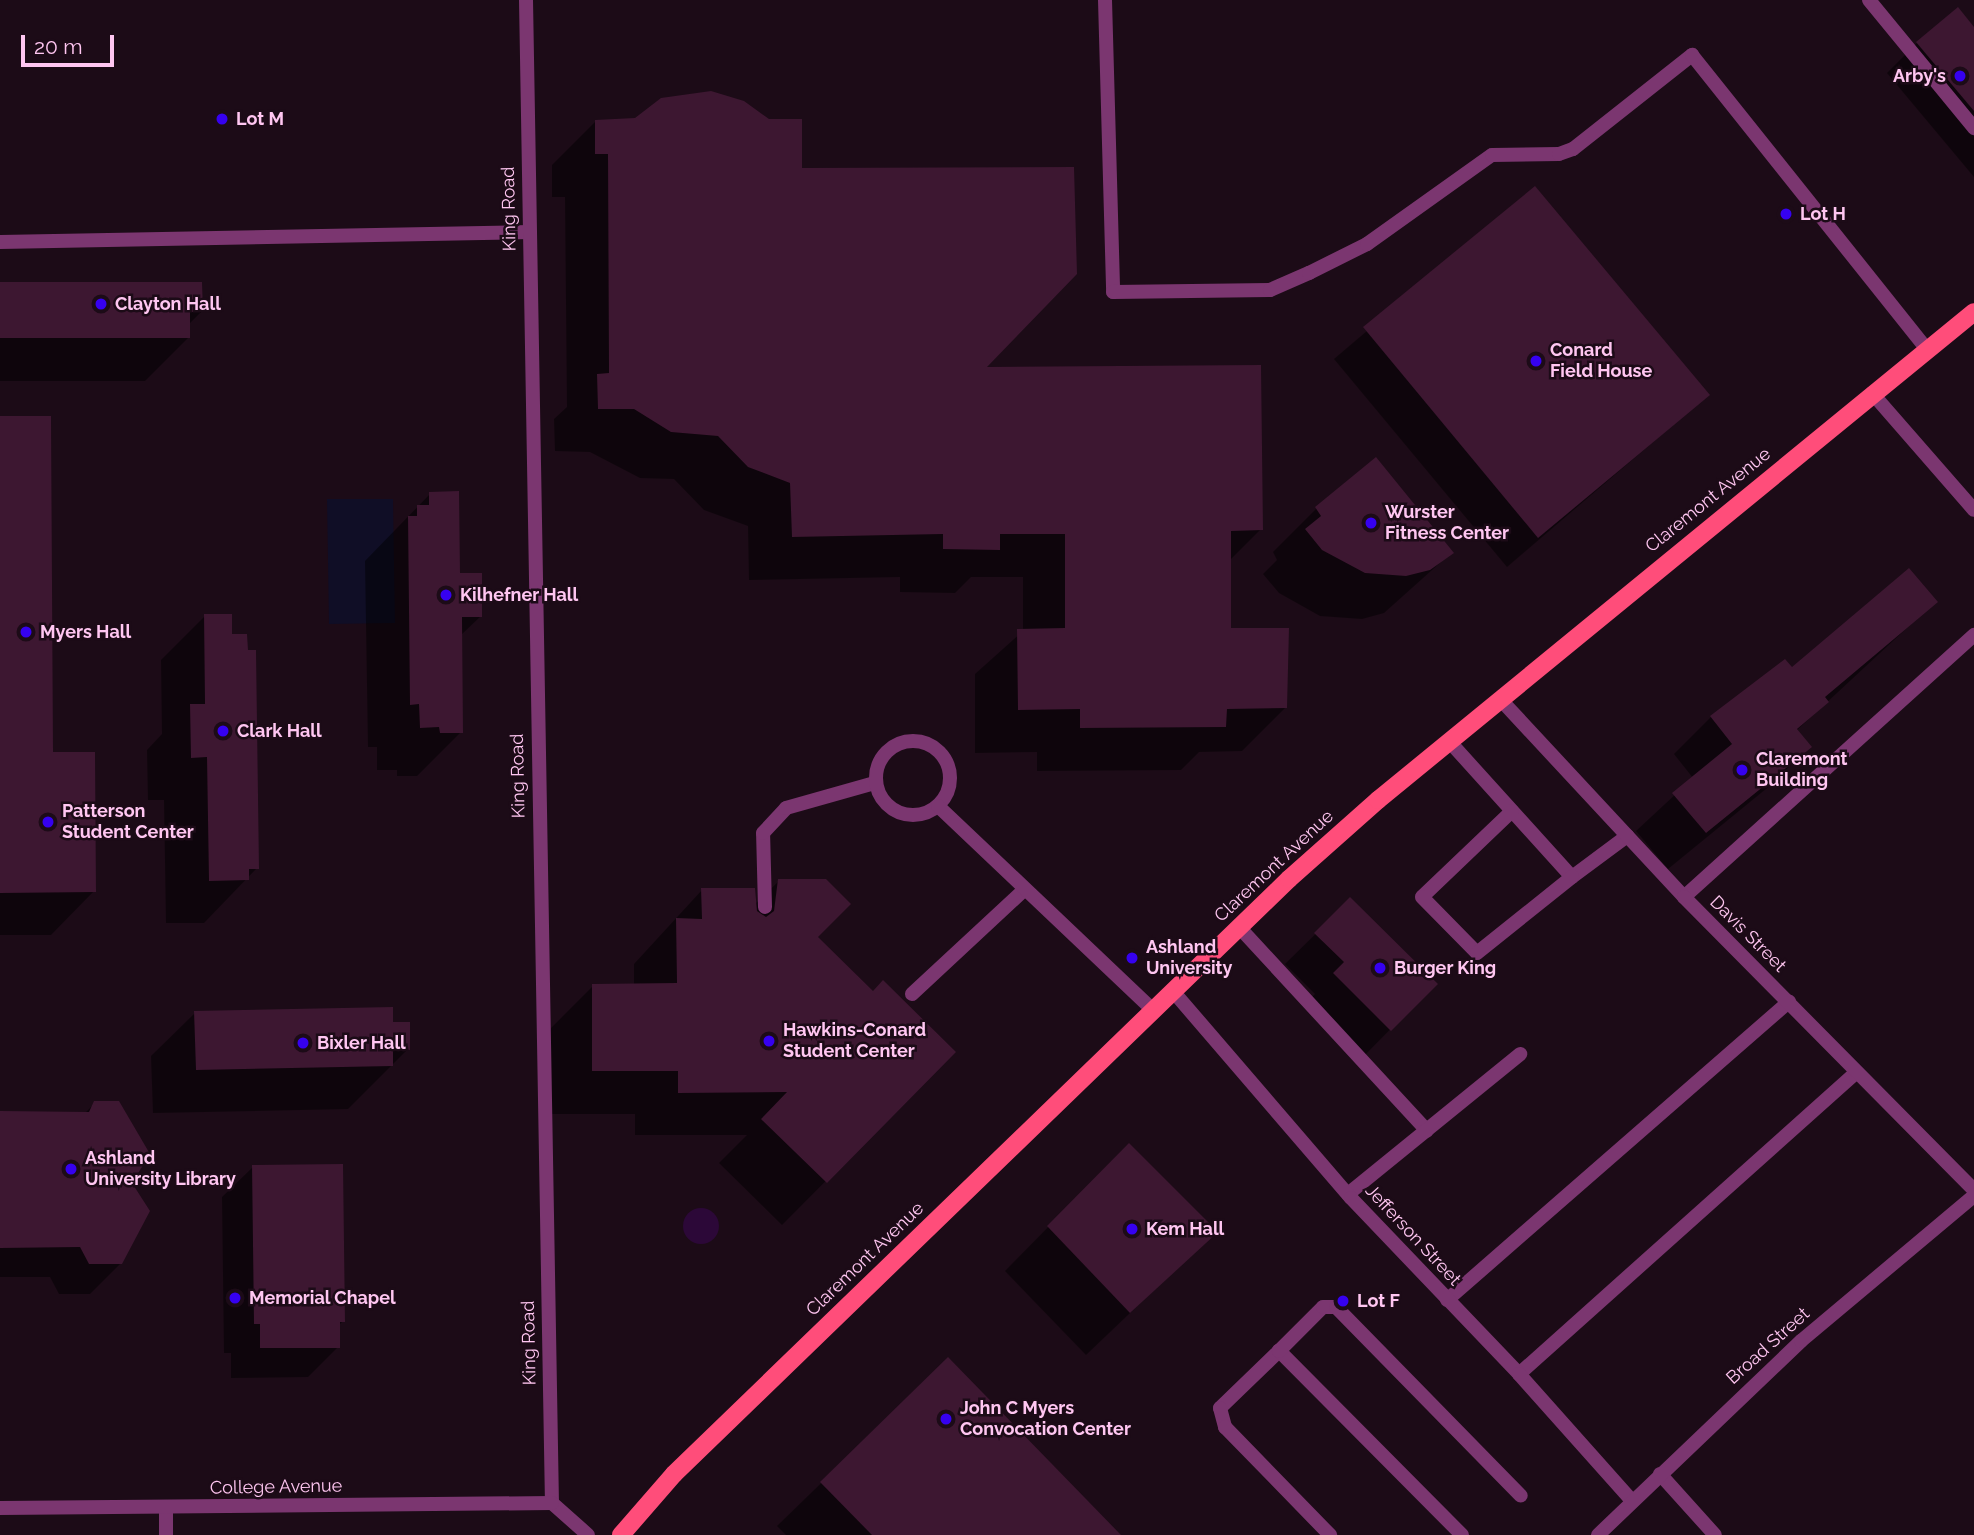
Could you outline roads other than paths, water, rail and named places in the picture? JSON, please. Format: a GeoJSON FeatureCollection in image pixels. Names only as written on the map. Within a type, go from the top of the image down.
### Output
{"type":"FeatureCollection","features":[{"type":"Feature","properties":{"kind":"main road","name":"Claremont Avenue"},"geometry":{"type":"LineString","coordinates":[[621,1535],[674,1474],[1239,927],[1449,741],[1974,312]]}},
{"type":"Feature","properties":{"kind":"street","name":"King Road"},"geometry":{"type":"LineString","coordinates":[[526,0],[552,1503]]}},
{"type":"Feature","properties":{"kind":"street"},"geometry":{"type":"LineString","coordinates":[[1105,0],[1113,292],[1270,290],[1367,244],[1492,155],[1559,154],[1573,149],[1692,55],[1927,349]]}},
{"type":"Feature","properties":{"kind":"street"},"geometry":{"type":"LineString","coordinates":[[1869,0],[1974,128]]}},
{"type":"Feature","properties":{"kind":"street"},"geometry":{"type":"LineString","coordinates":[[0,242],[529,232]]}},
{"type":"Feature","properties":{"kind":"street"},"geometry":{"type":"LineString","coordinates":[[1872,393],[1974,510]]}},
{"type":"Feature","properties":{"kind":"street"},"geometry":{"type":"LineString","coordinates":[[1684,897],[1974,635]]}},
{"type":"Feature","properties":{"kind":"street","name":"Davis Street"},"geometry":{"type":"LineString","coordinates":[[1501,700],[1684,897],[1974,1189]]}},
{"type":"Feature","properties":{"kind":"street"},"geometry":{"type":"LineString","coordinates":[[1449,741],[1572,877]]}},
{"type":"Feature","properties":{"kind":"street"},"geometry":{"type":"LineString","coordinates":[[923,742],[934,747],[949,766],[949,790],[938,806],[923,815],[898,813],[879,796],[876,783],[876,771],[888,750],[899,743],[923,742]]}},
{"type":"Feature","properties":{"kind":"street"},"geometry":{"type":"LineString","coordinates":[[765,906],[763,833],[786,808],[876,783]]}},
{"type":"Feature","properties":{"kind":"street"},"geometry":{"type":"LineString","coordinates":[[938,806],[1152,1009]]}},
{"type":"Feature","properties":{"kind":"street"},"geometry":{"type":"LineString","coordinates":[[1512,811],[1422,897],[1477,953],[1627,836]]}},
{"type":"Feature","properties":{"kind":"street"},"geometry":{"type":"LineString","coordinates":[[912,994],[1025,889]]}},
{"type":"Feature","properties":{"kind":"street"},"geometry":{"type":"LineString","coordinates":[[1239,927],[1427,1131]]}},
{"type":"Feature","properties":{"kind":"street","name":"Jefferson Street"},"geometry":{"type":"LineString","coordinates":[[1172,990],[1348,1194],[1519,1374],[1632,1501]]}},
{"type":"Feature","properties":{"kind":"street"},"geometry":{"type":"LineString","coordinates":[[1447,1300],[1788,1002]]}},
{"type":"Feature","properties":{"kind":"street"},"geometry":{"type":"LineString","coordinates":[[1348,1194],[1520,1054]]}},
{"type":"Feature","properties":{"kind":"street"},"geometry":{"type":"LineString","coordinates":[[1519,1374],[1857,1072]]}},
{"type":"Feature","properties":{"kind":"street","name":"Broad Street"},"geometry":{"type":"LineString","coordinates":[[1598,1535],[1801,1341],[1974,1196]]}},
{"type":"Feature","properties":{"kind":"street"},"geometry":{"type":"LineString","coordinates":[[1330,1535],[1225,1427],[1220,1408],[1323,1307],[1336,1307],[1521,1496]]}},
{"type":"Feature","properties":{"kind":"street"},"geometry":{"type":"LineString","coordinates":[[1279,1351],[1462,1535]]}},
{"type":"Feature","properties":{"kind":"street"},"geometry":{"type":"LineString","coordinates":[[1660,1474],[1715,1535]]}},
{"type":"Feature","properties":{"kind":"street"},"geometry":{"type":"LineString","coordinates":[[552,1503],[588,1535]]}},
{"type":"Feature","properties":{"kind":"street","name":"College Avenue"},"geometry":{"type":"LineString","coordinates":[[0,1508],[552,1503]]}},
{"type":"Feature","properties":{"kind":"street"},"geometry":{"type":"LineString","coordinates":[[166,1507],[166,1535]]}},
{"type":"Feature","properties":{"kind":"place","name":"Arby's"},"geometry":{"type":"Point","coordinates":[1960,76]}},
{"type":"Feature","properties":{"kind":"place","name":"Lot M"},"geometry":{"type":"Point","coordinates":[222,119]}},
{"type":"Feature","properties":{"kind":"place","name":"Lot H"},"geometry":{"type":"Point","coordinates":[1786,214]}},
{"type":"Feature","properties":{"kind":"place","name":"Clayton Hall"},"geometry":{"type":"Point","coordinates":[101,304]}},
{"type":"Feature","properties":{"kind":"place","name":"Conard Field House"},"geometry":{"type":"Point","coordinates":[1536,361]}},
{"type":"Feature","properties":{"kind":"place","name":"Wurster Fitness Center"},"geometry":{"type":"Point","coordinates":[1371,523]}},
{"type":"Feature","properties":{"kind":"place","name":"Kilhefner Hall"},"geometry":{"type":"Point","coordinates":[446,595]}},
{"type":"Feature","properties":{"kind":"place","name":"Myers Hall"},"geometry":{"type":"Point","coordinates":[26,632]}},
{"type":"Feature","properties":{"kind":"place","name":"Clark Hall"},"geometry":{"type":"Point","coordinates":[223,731]}},
{"type":"Feature","properties":{"kind":"place","name":"Claremont Building"},"geometry":{"type":"Point","coordinates":[1742,770]}},
{"type":"Feature","properties":{"kind":"place","name":"Patterson Student Center"},"geometry":{"type":"Point","coordinates":[48,822]}},
{"type":"Feature","properties":{"kind":"place","name":"Ashland University"},"geometry":{"type":"Point","coordinates":[1132,958]}},
{"type":"Feature","properties":{"kind":"place","name":"Burger King"},"geometry":{"type":"Point","coordinates":[1380,968]}},
{"type":"Feature","properties":{"kind":"place","name":"Hawkins-Conard Student Center"},"geometry":{"type":"Point","coordinates":[769,1041]}},
{"type":"Feature","properties":{"kind":"place","name":"Bixler Hall"},"geometry":{"type":"Point","coordinates":[303,1043]}},
{"type":"Feature","properties":{"kind":"place","name":"Ashland University Library"},"geometry":{"type":"Point","coordinates":[71,1169]}},
{"type":"Feature","properties":{"kind":"place","name":"Kem Hall"},"geometry":{"type":"Point","coordinates":[1132,1229]}},
{"type":"Feature","properties":{"kind":"place","name":"Memorial Chapel"},"geometry":{"type":"Point","coordinates":[235,1298]}},
{"type":"Feature","properties":{"kind":"place","name":"Lot F"},"geometry":{"type":"Point","coordinates":[1343,1301]}},
{"type":"Feature","properties":{"kind":"place","name":"John C Myers Convocation Center"},"geometry":{"type":"Point","coordinates":[946,1419]}}]}
